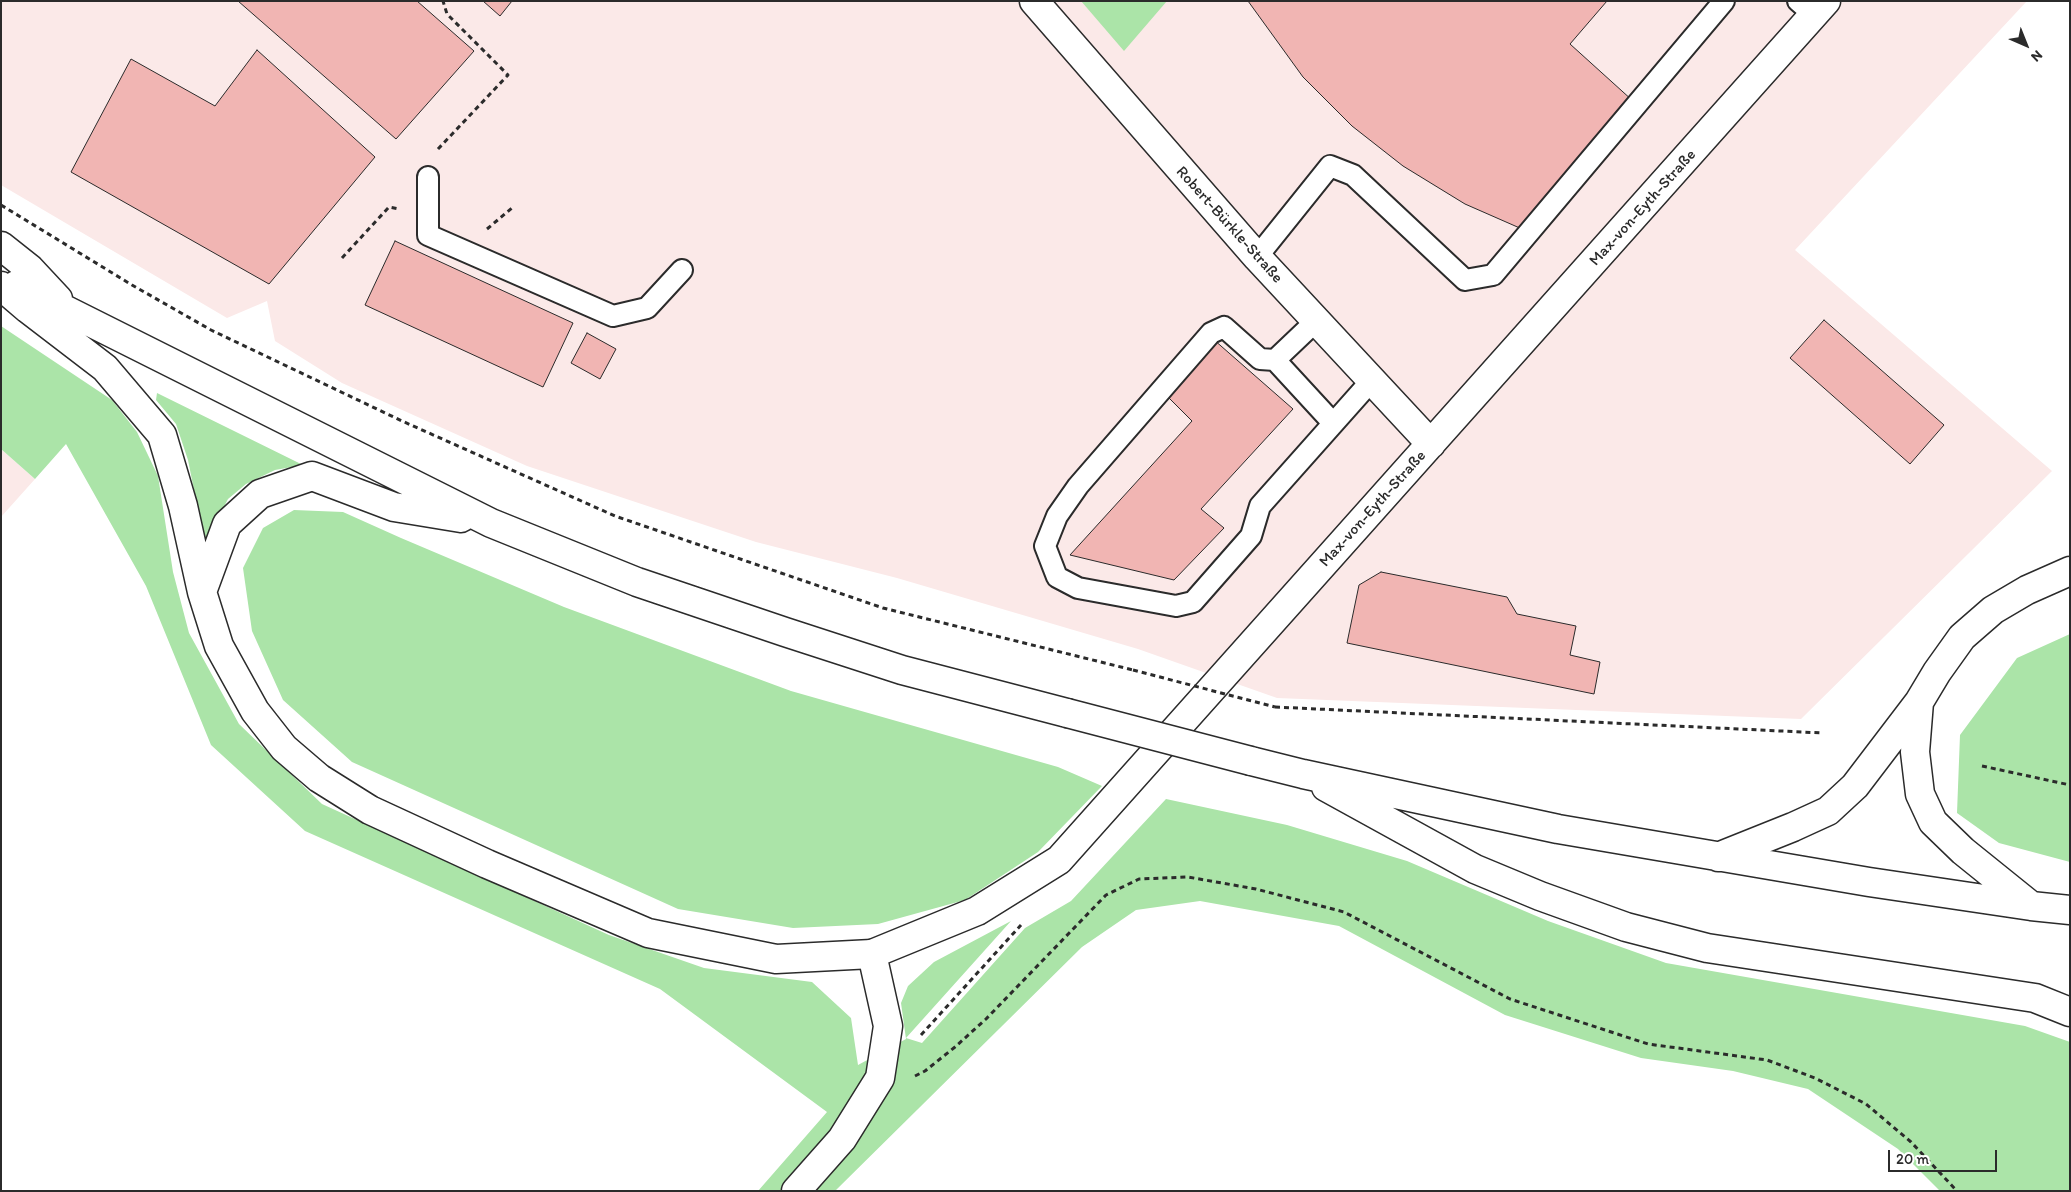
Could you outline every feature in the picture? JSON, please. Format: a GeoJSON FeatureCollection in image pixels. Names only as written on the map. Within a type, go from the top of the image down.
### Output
{"type":"FeatureCollection","features":[{"type":"Feature","properties":{"kind":"main road","name":"Robert-Bürkle-Straße"},"geometry":{"type":"LineString","coordinates":[[1034,1],[1257,257],[1431,444]]}},
{"type":"Feature","properties":{"kind":"main road","name":"Max-von-Eyth-Straße"},"geometry":{"type":"LineString","coordinates":[[1,286],[105,368],[162,435],[183,506],[202,592],[219,646],[255,711],[284,748],[312,772],[370,810],[487,864],[648,934],[776,959],[872,954],[977,911],[1060,860],[1693,152],[1812,6]]}},
{"type":"Feature","properties":{"kind":"main road"},"geometry":{"type":"LineString","coordinates":[[1,246],[30,269],[71,313]]}},
{"type":"Feature","properties":{"kind":"main road"},"geometry":{"type":"LineString","coordinates":[[1,277],[491,523],[637,582],[902,670],[1303,774],[1558,829],[1718,857],[2031,906],[2070,910]]}},
{"type":"Feature","properties":{"kind":"main road"},"geometry":{"type":"LineString","coordinates":[[202,592],[227,524],[260,494],[312,476],[394,507],[491,523]]}},
{"type":"Feature","properties":{"kind":"main road"},"geometry":{"type":"LineString","coordinates":[[1718,857],[1794,827],[1828,811],[1855,786],[1919,702],[1937,672],[1962,637],[1993,610],[2027,590],[2070,571]]}},
{"type":"Feature","properties":{"kind":"main road"},"geometry":{"type":"LineString","coordinates":[[1919,702],[1915,752],[1920,794],[1933,822],[1963,850],[2031,906]]}},
{"type":"Feature","properties":{"kind":"main road"},"geometry":{"type":"LineString","coordinates":[[1303,774],[1475,869],[1540,896],[1626,927],[1707,948],[2035,998],[2070,1012]]}},
{"type":"Feature","properties":{"kind":"main road"},"geometry":{"type":"LineString","coordinates":[[796,1191],[842,1139],[880,1078],[888,1026],[872,954]]}},
{"type":"Feature","properties":{"kind":"lane"},"geometry":{"type":"LineString","coordinates":[[1257,257],[1330,166],[1353,175],[1465,280],[1493,275],[1724,1]]}},
{"type":"Feature","properties":{"kind":"lane"},"geometry":{"type":"LineString","coordinates":[[428,177],[428,235],[612,316],[646,308],[682,270]]}},
{"type":"Feature","properties":{"kind":"lane"},"geometry":{"type":"LineString","coordinates":[[1275,360],[1316,322]]}},
{"type":"Feature","properties":{"kind":"lane"},"geometry":{"type":"LineString","coordinates":[[1333,423],[1275,360],[1260,359],[1224,327],[1210,333],[1078,486],[1057,516],[1045,546],[1057,577],[1078,588],[1176,606],[1193,602],[1251,536],[1260,506],[1372,380]]}},
{"type":"Feature","properties":{"kind":"path"},"geometry":{"type":"LineString","coordinates":[[435,152],[508,75],[447,14],[442,1]]}},
{"type":"Feature","properties":{"kind":"path"},"geometry":{"type":"LineString","coordinates":[[1,205],[132,285],[211,330],[402,422],[614,516],[883,608],[1275,707],[1822,733]]}},
{"type":"Feature","properties":{"kind":"path"},"geometry":{"type":"LineString","coordinates":[[1982,766],[2070,785]]}},
{"type":"Feature","properties":{"kind":"path"},"geometry":{"type":"LineString","coordinates":[[880,1078],[899,1082],[925,1071],[955,1047],[986,1019],[1106,895],[1139,879],[1188,877],[1256,889],[1344,912],[1510,999],[1648,1044],[1767,1060],[1815,1078],[1866,1104],[1910,1142],[1957,1191]]}},
{"type":"Feature","properties":{"kind":"shaded area"},"geometry":{"type":"Polygon","coordinates":[[[1,1],[2027,1],[1795,250],[2052,471],[1801,719],[1277,698],[1138,649],[897,578],[756,542],[527,466],[342,383],[275,341],[267,301],[227,318],[1,185],[1,1]]]}},
{"type":"Feature","properties":{"kind":"shaded area"},"geometry":{"type":"Polygon","coordinates":[[[1,449],[35,479],[1,517],[1,449]]]}},
{"type":"Feature","properties":{"kind":"green space"},"geometry":{"type":"Polygon","coordinates":[[[1081,1],[1167,1],[1124,51],[1081,1]]]}},
{"type":"Feature","properties":{"kind":"green space"},"geometry":{"type":"Polygon","coordinates":[[[1,326],[112,400],[137,432],[158,476],[173,572],[189,633],[239,724],[322,804],[609,935],[704,968],[812,982],[851,1018],[858,1065],[906,1039],[901,1003],[908,986],[934,962],[1011,921],[906,1038],[922,1043],[1025,928],[1071,901],[1166,799],[1287,825],[1407,861],[1548,921],[1666,963],[2025,1026],[2070,1042],[2070,1191],[1940,1191],[1898,1149],[1808,1089],[1733,1071],[1641,1058],[1505,1015],[1339,926],[1200,901],[1136,910],[1082,947],[835,1191],[758,1191],[827,1112],[660,989],[305,831],[211,745],[146,586],[66,444],[35,479],[1,449],[1,326]]]}},
{"type":"Feature","properties":{"kind":"green space"},"geometry":{"type":"Polygon","coordinates":[[[157,393],[303,465],[275,470],[246,484],[228,499],[216,522],[207,546],[201,545],[199,515],[188,460],[176,424],[156,400],[157,393]]]}},
{"type":"Feature","properties":{"kind":"green space"},"geometry":{"type":"Polygon","coordinates":[[[294,510],[343,512],[564,607],[791,691],[1058,767],[1102,786],[1038,852],[965,900],[878,924],[793,928],[678,909],[352,762],[283,700],[252,631],[243,568],[263,528],[294,510]]]}},
{"type":"Feature","properties":{"kind":"green space"},"geometry":{"type":"Polygon","coordinates":[[[2070,634],[2070,862],[1999,843],[1957,813],[1960,735],[2017,658],[2070,634]]]}},
{"type":"Feature","properties":{"kind":"building"},"geometry":{"type":"Polygon","coordinates":[[[238,1],[417,1],[474,51],[396,139],[238,1]]]}},
{"type":"Feature","properties":{"kind":"building"},"geometry":{"type":"Polygon","coordinates":[[[483,1],[512,1],[500,16],[483,1]]]}},
{"type":"Feature","properties":{"kind":"building"},"geometry":{"type":"Polygon","coordinates":[[[1248,1],[1607,1],[1570,44],[1633,101],[1522,229],[1465,204],[1403,166],[1352,126],[1303,77],[1248,1]]]}},
{"type":"Feature","properties":{"kind":"building"},"geometry":{"type":"Polygon","coordinates":[[[257,50],[375,157],[269,284],[71,172],[131,59],[215,106],[257,50]]]}},
{"type":"Feature","properties":{"kind":"building"},"geometry":{"type":"Polygon","coordinates":[[[395,241],[573,323],[543,387],[365,305],[395,241]]]}},
{"type":"Feature","properties":{"kind":"building"},"geometry":{"type":"Polygon","coordinates":[[[1824,320],[1944,425],[1910,464],[1790,358],[1824,320]]]}},
{"type":"Feature","properties":{"kind":"building"},"geometry":{"type":"Polygon","coordinates":[[[587,333],[616,349],[600,379],[571,363],[587,333]]]}},
{"type":"Feature","properties":{"kind":"building"},"geometry":{"type":"Polygon","coordinates":[[[1213,339],[1293,409],[1201,509],[1224,528],[1174,580],[1070,555],[1192,421],[1164,393],[1213,339]]]}},
{"type":"Feature","properties":{"kind":"building"},"geometry":{"type":"Polygon","coordinates":[[[1381,572],[1507,597],[1517,614],[1576,626],[1570,655],[1600,662],[1594,694],[1347,643],[1359,585],[1381,572]]]}}]}
